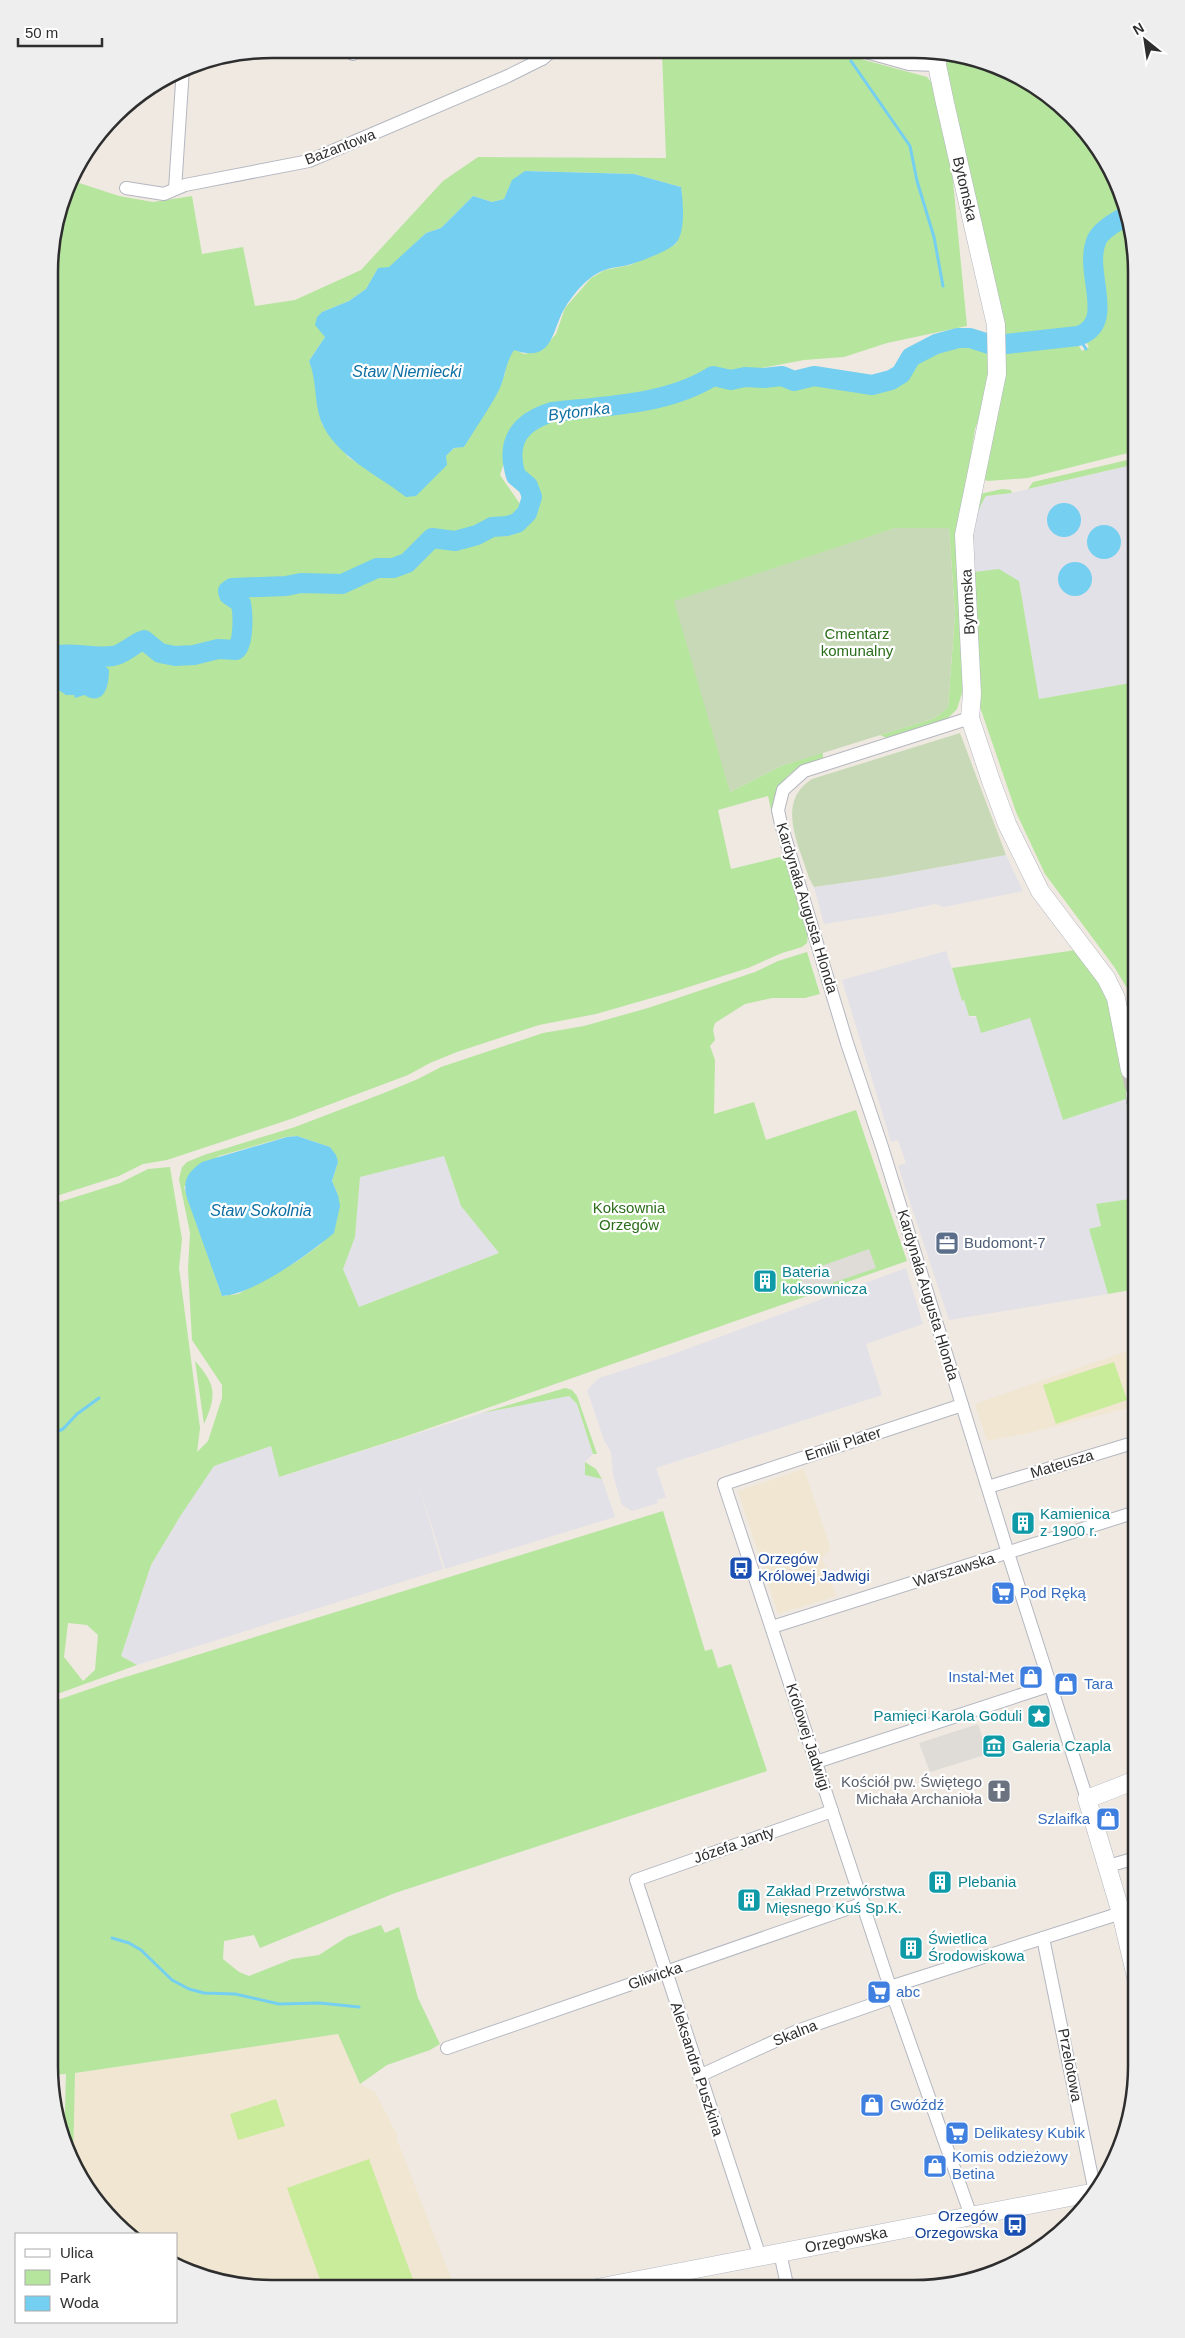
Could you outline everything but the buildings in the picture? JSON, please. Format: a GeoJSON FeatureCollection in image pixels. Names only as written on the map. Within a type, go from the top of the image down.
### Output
{"type":"FeatureCollection","features":[{"type":"Feature","properties":{"kind":"street"},"geometry":{"type":"LineString","coordinates":[[888,58],[909,64],[938,59]]}},
{"type":"Feature","properties":{"kind":"street","name":"Bażantowa"},"geometry":{"type":"LineString","coordinates":[[126,188],[164,194],[185,185],[309,161],[492,84],[542,59]]}},
{"type":"Feature","properties":{"kind":"street","name":"Bytomska"},"geometry":{"type":"LineString","coordinates":[[938,59],[945,103],[996,326],[997,374],[964,535],[972,694],[962,721],[1022,857],[1040,891],[1106,978],[1116,998],[1128,1060]]}},
{"type":"Feature","properties":{"kind":"street"},"geometry":{"type":"LineString","coordinates":[[175,189],[182,78]]}},
{"type":"Feature","properties":{"kind":"street","name":"Kardynała Augusta Hlonda"},"geometry":{"type":"LineString","coordinates":[[962,721],[804,771],[784,790],[778,810],[787,848],[847,1043],[882,1147],[1008,1553],[1108,1866],[1128,1940]]}},
{"type":"Feature","properties":{"kind":"street","name":"Emilii Plater"},"geometry":{"type":"LineString","coordinates":[[724,1484],[962,1405]]}},
{"type":"Feature","properties":{"kind":"street","name":"Mateusza"},"geometry":{"type":"LineString","coordinates":[[988,1487],[1128,1444]]}},
{"type":"Feature","properties":{"kind":"street","name":"Królowej Jadwigi"},"geometry":{"type":"LineString","coordinates":[[724,1484],[892,1992],[971,2216]]}},
{"type":"Feature","properties":{"kind":"street","name":"Warszawska"},"geometry":{"type":"LineString","coordinates":[[772,1627],[1128,1515]]}},
{"type":"Feature","properties":{"kind":"street"},"geometry":{"type":"LineString","coordinates":[[816,1762],[1051,1685]]}},
{"type":"Feature","properties":{"kind":"street"},"geometry":{"type":"LineString","coordinates":[[1087,1799],[1128,1783]]}},
{"type":"Feature","properties":{"kind":"street","name":"Józefa Janty"},"geometry":{"type":"LineString","coordinates":[[636,1880],[832,1811]]}},
{"type":"Feature","properties":{"kind":"street"},"geometry":{"type":"LineString","coordinates":[[1108,1866],[1128,1860]]}},
{"type":"Feature","properties":{"kind":"street","name":"Aleksandra Puszkina"},"geometry":{"type":"LineString","coordinates":[[636,1880],[760,2257]]}},
{"type":"Feature","properties":{"kind":"street","name":"Gliwicka"},"geometry":{"type":"LineString","coordinates":[[447,2048],[864,1903]]}},
{"type":"Feature","properties":{"kind":"street","name":"Skalna"},"geometry":{"type":"LineString","coordinates":[[699,2076],[797,2031],[892,1992],[1043,1938],[1122,1913]]}},
{"type":"Feature","properties":{"kind":"street","name":"Przelotowa"},"geometry":{"type":"LineString","coordinates":[[1043,1938],[1094,2181]]}},
{"type":"Feature","properties":{"kind":"street","name":"Orzegowska"},"geometry":{"type":"LineString","coordinates":[[641,2280],[1085,2194]]}},
{"type":"Feature","properties":{"kind":"street"},"geometry":{"type":"LineString","coordinates":[[780,2253],[786,2280]]}},
{"type":"Feature","properties":{"kind":"shaded area"},"geometry":{"type":"Polygon","coordinates":[[[1128,466],[1128,683],[1039,699],[1019,581],[975,573],[973,542],[978,508],[986,496],[1012,493],[1128,466]]]}},
{"type":"Feature","properties":{"kind":"shaded area"},"geometry":{"type":"Polygon","coordinates":[[[1006,855],[1023,891],[944,907],[935,904],[894,913],[824,924],[814,887],[885,877],[1006,855]]]}},
{"type":"Feature","properties":{"kind":"shaded area"},"geometry":{"type":"Polygon","coordinates":[[[946,951],[962,1000],[964,1000],[970,1017],[1030,1018],[1063,1120],[1128,1098],[1128,1199],[1096,1204],[1101,1227],[1089,1229],[1108,1294],[949,1320],[898,1166],[906,1163],[898,1140],[891,1142],[842,980],[946,951]]]}},
{"type":"Feature","properties":{"kind":"shaded area"},"geometry":{"type":"Polygon","coordinates":[[[444,1156],[461,1206],[499,1253],[359,1307],[343,1269],[355,1237],[360,1177],[444,1156]]]}},
{"type":"Feature","properties":{"kind":"shaded area"},"geometry":{"type":"Polygon","coordinates":[[[869,1249],[876,1268],[806,1292],[799,1274],[869,1249]]]}},
{"type":"Feature","properties":{"kind":"shaded area"},"geometry":{"type":"Polygon","coordinates":[[[906,1268],[923,1324],[866,1344],[882,1395],[656,1468],[666,1497],[657,1500],[658,1503],[632,1511],[622,1505],[613,1475],[611,1452],[604,1440],[587,1390],[599,1378],[668,1356],[906,1268]]]}},
{"type":"Feature","properties":{"kind":"shaded area"},"geometry":{"type":"Polygon","coordinates":[[[1128,1351],[1128,1408],[1029,1433],[987,1441],[975,1404],[1128,1351]]]}},
{"type":"Feature","properties":{"kind":"shaded area"},"geometry":{"type":"Polygon","coordinates":[[[569,1396],[577,1404],[593,1454],[585,1462],[585,1475],[602,1479],[615,1517],[445,1569],[417,1479],[443,1569],[137,1665],[121,1656],[151,1565],[181,1515],[214,1466],[271,1446],[280,1477],[482,1413],[569,1396]]]}},
{"type":"Feature","properties":{"kind":"shaded area"},"geometry":{"type":"Polygon","coordinates":[[[804,1469],[831,1550],[822,1558],[836,1596],[778,1614],[738,1491],[804,1469]]]}},
{"type":"Feature","properties":{"kind":"shaded area"},"geometry":{"type":"Polygon","coordinates":[[[978,1724],[988,1754],[930,1772],[919,1743],[978,1724]]]}},
{"type":"Feature","properties":{"kind":"shaded area"},"geometry":{"type":"Polygon","coordinates":[[[338,2034],[360,2084],[375,2092],[397,2135],[397,2140],[452,2280],[244,2279],[203,2269],[178,2258],[178,2233],[137,2233],[111,2208],[86,2174],[73,2146],[75,2073],[338,2034]]]}},
{"type":"Feature","properties":{"kind":"green space"},"geometry":{"type":"Polygon","coordinates":[[[662,58],[857,58],[927,77],[932,83],[951,161],[967,326],[887,343],[844,357],[804,360],[692,381],[643,394],[566,404],[517,421],[500,475],[531,520],[539,501],[533,485],[521,476],[519,446],[525,430],[534,422],[545,417],[613,412],[639,407],[665,400],[714,379],[728,383],[744,380],[757,382],[781,379],[786,383],[795,383],[820,379],[869,389],[884,387],[907,372],[915,358],[947,343],[970,342],[991,349],[992,363],[983,408],[975,429],[959,531],[963,690],[957,709],[946,720],[889,739],[880,735],[935,718],[948,707],[955,614],[949,528],[895,528],[824,553],[730,792],[781,766],[823,752],[823,759],[801,768],[785,778],[776,795],[773,819],[768,796],[718,810],[731,869],[784,856],[808,934],[807,943],[802,947],[782,953],[748,968],[676,991],[596,1014],[539,1025],[457,1052],[430,1063],[408,1075],[291,1119],[167,1160],[143,1164],[119,1176],[58,1195],[58,258],[65,216],[77,182],[119,196],[153,202],[192,196],[202,254],[243,247],[255,306],[295,300],[361,270],[443,181],[478,157],[666,158],[662,58]],[[525,171],[512,181],[504,199],[492,202],[473,196],[441,228],[426,233],[389,268],[378,268],[366,289],[349,301],[322,312],[321,330],[325,337],[309,361],[314,373],[322,424],[348,457],[387,482],[416,496],[451,451],[464,447],[505,374],[506,363],[514,349],[524,354],[542,350],[556,334],[565,308],[591,278],[605,270],[630,265],[676,244],[683,212],[681,187],[634,174],[525,171]]]}},
{"type":"Feature","properties":{"kind":"green space"},"geometry":{"type":"Polygon","coordinates":[[[943,60],[969,65],[995,74],[1020,86],[1055,111],[1083,141],[1099,165],[1119,213],[1097,230],[1088,250],[1092,302],[1088,323],[1081,329],[1003,341],[943,60]]]}},
{"type":"Feature","properties":{"kind":"green space"},"geometry":{"type":"Polygon","coordinates":[[[1121,222],[1126,244],[1128,272],[1128,453],[1028,478],[987,481],[984,479],[983,471],[988,462],[988,445],[1001,349],[1071,341],[1077,343],[1082,351],[1089,347],[1084,338],[1092,335],[1102,317],[1096,265],[1099,245],[1109,229],[1121,222]]]}},
{"type":"Feature","properties":{"kind":"green space"},"geometry":{"type":"Polygon","coordinates":[[[1128,460],[1128,466],[1028,489],[1033,482],[1128,460]]]}},
{"type":"Feature","properties":{"kind":"green space"},"geometry":{"type":"Polygon","coordinates":[[[1002,489],[1011,490],[1012,493],[986,496],[981,505],[975,523],[974,572],[999,569],[1019,581],[1039,699],[1128,683],[1128,990],[1115,968],[1045,874],[1016,812],[979,704],[968,551],[980,494],[1002,489]]]}},
{"type":"Feature","properties":{"kind":"green space","name":"Cmentarz komunalny"},"geometry":{"type":"Polygon","coordinates":[[[895,528],[949,528],[955,614],[948,707],[935,718],[781,766],[730,792],[674,601],[895,528]]]}},
{"type":"Feature","properties":{"kind":"green space"},"geometry":{"type":"Polygon","coordinates":[[[960,733],[1006,855],[885,877],[814,887],[800,852],[793,825],[792,812],[795,800],[801,789],[812,779],[960,733]]]}},
{"type":"Feature","properties":{"kind":"green space"},"geometry":{"type":"Polygon","coordinates":[[[1076,950],[1095,973],[1110,1003],[1128,1098],[1063,1120],[1030,1018],[981,1033],[976,1016],[969,1016],[964,1000],[962,1001],[952,968],[1076,950]]]}},
{"type":"Feature","properties":{"kind":"green space","name":"Koksownia Orzegów"},"geometry":{"type":"Polygon","coordinates":[[[807,952],[820,994],[805,998],[772,998],[745,1004],[715,1023],[713,1030],[715,1040],[710,1046],[715,1060],[714,1114],[754,1102],[766,1140],[856,1110],[907,1261],[404,1437],[279,1477],[271,1446],[214,1466],[181,1515],[151,1565],[121,1656],[137,1665],[58,1694],[58,1202],[120,1183],[148,1169],[170,1167],[182,1239],[179,1268],[200,1428],[197,1452],[208,1441],[222,1398],[222,1385],[192,1340],[188,1269],[190,1233],[179,1179],[182,1167],[187,1162],[295,1127],[384,1093],[441,1067],[543,1033],[584,1026],[648,1008],[755,972],[778,961],[807,952]],[[297,1136],[286,1137],[219,1156],[184,1187],[222,1296],[238,1294],[296,1262],[321,1244],[338,1195],[332,1181],[338,1162],[330,1147],[297,1136]],[[444,1156],[360,1177],[355,1237],[343,1269],[359,1307],[499,1253],[461,1206],[444,1156]],[[68,1623],[64,1657],[83,1681],[95,1670],[98,1635],[87,1625],[68,1623]]]}},
{"type":"Feature","properties":{"kind":"green space"},"geometry":{"type":"Polygon","coordinates":[[[1128,1199],[1128,1290],[1108,1294],[1089,1229],[1101,1226],[1096,1204],[1128,1199]]]}},
{"type":"Feature","properties":{"kind":"green space"},"geometry":{"type":"Polygon","coordinates":[[[195,1361],[207,1377],[212,1390],[211,1405],[204,1424],[195,1361]]]}},
{"type":"Feature","properties":{"kind":"green space"},"geometry":{"type":"Polygon","coordinates":[[[1114,1362],[1127,1400],[1056,1424],[1043,1385],[1114,1362]]]}},
{"type":"Feature","properties":{"kind":"green space"},"geometry":{"type":"Polygon","coordinates":[[[565,1388],[572,1390],[577,1396],[597,1454],[593,1454],[577,1404],[569,1396],[482,1413],[565,1388]]]}},
{"type":"Feature","properties":{"kind":"green space"},"geometry":{"type":"Polygon","coordinates":[[[585,1462],[596,1469],[602,1479],[585,1475],[585,1462]]]}},
{"type":"Feature","properties":{"kind":"green space"},"geometry":{"type":"Polygon","coordinates":[[[663,1511],[705,1651],[712,1649],[718,1668],[731,1664],[767,1771],[395,1893],[260,1948],[254,1935],[224,1941],[223,1959],[239,1972],[249,1976],[292,1959],[319,1955],[347,1937],[381,1925],[385,1933],[399,1927],[418,1998],[440,2044],[430,2050],[387,2065],[360,2084],[338,2034],[75,2073],[73,2146],[65,2121],[66,2074],[58,2074],[58,1700],[116,1680],[663,1511]]]}},
{"type":"Feature","properties":{"kind":"green space"},"geometry":{"type":"Polygon","coordinates":[[[276,2099],[285,2126],[238,2140],[230,2114],[276,2099]]]}},
{"type":"Feature","properties":{"kind":"green space"},"geometry":{"type":"Polygon","coordinates":[[[369,2159],[413,2280],[320,2280],[287,2188],[369,2159]]]}},
{"type":"Feature","properties":{"kind":"water","name":"Staw Niemiecki"},"geometry":{"type":"Polygon","coordinates":[[[525,171],[634,174],[681,187],[683,224],[679,238],[676,243],[661,253],[633,264],[610,268],[593,276],[566,306],[550,342],[545,348],[537,352],[527,353],[514,350],[499,390],[464,447],[454,448],[446,456],[447,465],[416,496],[406,497],[347,455],[336,445],[321,421],[309,361],[325,337],[315,325],[317,317],[322,312],[349,301],[366,289],[378,268],[389,267],[426,233],[441,228],[473,196],[492,202],[504,199],[512,180],[525,171]]]}},
{"type":"Feature","properties":{"kind":"water"},"geometry":{"type":"Polygon","coordinates":[[[1064,503],[1071,504],[1076,508],[1080,513],[1080,527],[1076,532],[1071,536],[1064,537],[1057,536],[1052,532],[1048,527],[1047,520],[1048,513],[1052,508],[1057,504],[1064,503]]]}},
{"type":"Feature","properties":{"kind":"water"},"geometry":{"type":"Polygon","coordinates":[[[1104,525],[1111,526],[1116,530],[1120,535],[1120,549],[1116,554],[1111,558],[1104,559],[1097,558],[1092,554],[1088,549],[1087,542],[1088,535],[1092,530],[1097,526],[1104,525]]]}},
{"type":"Feature","properties":{"kind":"water"},"geometry":{"type":"Polygon","coordinates":[[[1075,562],[1082,563],[1087,567],[1091,572],[1091,586],[1087,591],[1082,595],[1075,596],[1068,595],[1063,591],[1059,586],[1058,579],[1059,572],[1063,567],[1068,563],[1075,562]]]}},
{"type":"Feature","properties":{"kind":"water"},"geometry":{"type":"Polygon","coordinates":[[[111,646],[110,660],[101,662],[109,670],[107,688],[101,696],[91,698],[84,695],[75,698],[74,695],[66,695],[58,690],[58,649],[72,647],[96,651],[111,646]]]}},
{"type":"Feature","properties":{"kind":"water","name":"Staw Sokolnia"},"geometry":{"type":"Polygon","coordinates":[[[297,1136],[330,1147],[336,1155],[338,1162],[332,1181],[340,1206],[334,1233],[296,1262],[265,1281],[235,1294],[222,1296],[187,1198],[185,1186],[187,1177],[202,1162],[287,1137],[297,1136]]]}},
{"type":"Feature","properties":{"kind":"waterway"},"geometry":{"type":"LineString","coordinates":[[851,61],[910,146],[917,181],[934,237],[943,286]]}},
{"type":"Feature","properties":{"kind":"waterway","name":"Bytomka"},"geometry":{"type":"LineString","coordinates":[[1006,344],[1078,336],[1090,329],[1096,320],[1098,308],[1093,266],[1097,239],[1106,228],[1121,219]]}},
{"type":"Feature","properties":{"kind":"waterway"},"geometry":{"type":"LineString","coordinates":[[1078,336],[1086,349]]}},
{"type":"Feature","properties":{"kind":"waterway","name":"Bytomka"},"geometry":{"type":"LineString","coordinates":[[58,655],[113,656],[121,654],[144,640],[160,653],[175,656],[194,655],[218,649],[236,650],[239,647],[242,635],[242,614],[241,603],[229,595],[228,591],[232,588],[286,586],[301,583],[342,584],[377,568],[393,568],[407,563],[432,538],[455,541],[477,535],[492,527],[517,523],[527,513],[532,497],[528,486],[516,476],[512,453],[514,443],[524,427],[531,421],[552,412],[614,406],[656,399],[695,386],[713,376],[731,380],[745,377],[764,378],[782,376],[794,381],[814,376],[872,385],[891,380],[901,374],[911,357],[936,344],[958,338],[970,338],[992,345]]}},
{"type":"Feature","properties":{"kind":"waterway"},"geometry":{"type":"LineString","coordinates":[[58,1431],[99,1398]]}},
{"type":"Feature","properties":{"kind":"waterway"},"geometry":{"type":"LineString","coordinates":[[112,1938],[129,1943],[141,1950],[172,1980],[189,1989],[204,1993],[235,1994],[279,2004],[320,2003],[359,2007]]}},
{"type":"Feature","properties":{"kind":"place","name":"Budomont-7"},"geometry":{"type":"Point","coordinates":[947,1243]}},
{"type":"Feature","properties":{"kind":"place","name":"Bateria koksownicza"},"geometry":{"type":"Point","coordinates":[765,1281]}},
{"type":"Feature","properties":{"kind":"place","name":"Kamienica z 1900 r."},"geometry":{"type":"Point","coordinates":[1023,1523]}},
{"type":"Feature","properties":{"kind":"place","name":"Orzegów Królowej Jadwigi"},"geometry":{"type":"Point","coordinates":[741,1568]}},
{"type":"Feature","properties":{"kind":"place","name":"Pod Ręką"},"geometry":{"type":"Point","coordinates":[1003,1593]}},
{"type":"Feature","properties":{"kind":"place","name":"Instal-Met"},"geometry":{"type":"Point","coordinates":[1031,1677]}},
{"type":"Feature","properties":{"kind":"place","name":"Tara"},"geometry":{"type":"Point","coordinates":[1066,1684]}},
{"type":"Feature","properties":{"kind":"place","name":"Pamięci Karola Goduli"},"geometry":{"type":"Point","coordinates":[1039,1716]}},
{"type":"Feature","properties":{"kind":"place","name":"Galeria Czapla"},"geometry":{"type":"Point","coordinates":[994,1746]}},
{"type":"Feature","properties":{"kind":"place","name":"Kościół pw. Świętego Michała Archanioła"},"geometry":{"type":"Point","coordinates":[999,1791]}},
{"type":"Feature","properties":{"kind":"place","name":"Szlaifka"},"geometry":{"type":"Point","coordinates":[1108,1819]}},
{"type":"Feature","properties":{"kind":"place","name":"Plebania"},"geometry":{"type":"Point","coordinates":[940,1882]}},
{"type":"Feature","properties":{"kind":"place","name":"Zakład Przetwórstwa Mięsnego Kuś Sp.K."},"geometry":{"type":"Point","coordinates":[749,1900]}},
{"type":"Feature","properties":{"kind":"place","name":"Świetlica Środowiskowa"},"geometry":{"type":"Point","coordinates":[911,1948]}},
{"type":"Feature","properties":{"kind":"place","name":"abc"},"geometry":{"type":"Point","coordinates":[879,1992]}},
{"type":"Feature","properties":{"kind":"place","name":"Gwóźdź"},"geometry":{"type":"Point","coordinates":[872,2105]}},
{"type":"Feature","properties":{"kind":"place","name":"Delikatesy Kubik"},"geometry":{"type":"Point","coordinates":[957,2133]}},
{"type":"Feature","properties":{"kind":"place","name":"Komis odzieżowy Betina"},"geometry":{"type":"Point","coordinates":[935,2166]}},
{"type":"Feature","properties":{"kind":"place","name":"Orzegów Orzegowska"},"geometry":{"type":"Point","coordinates":[1015,2225]}}]}
